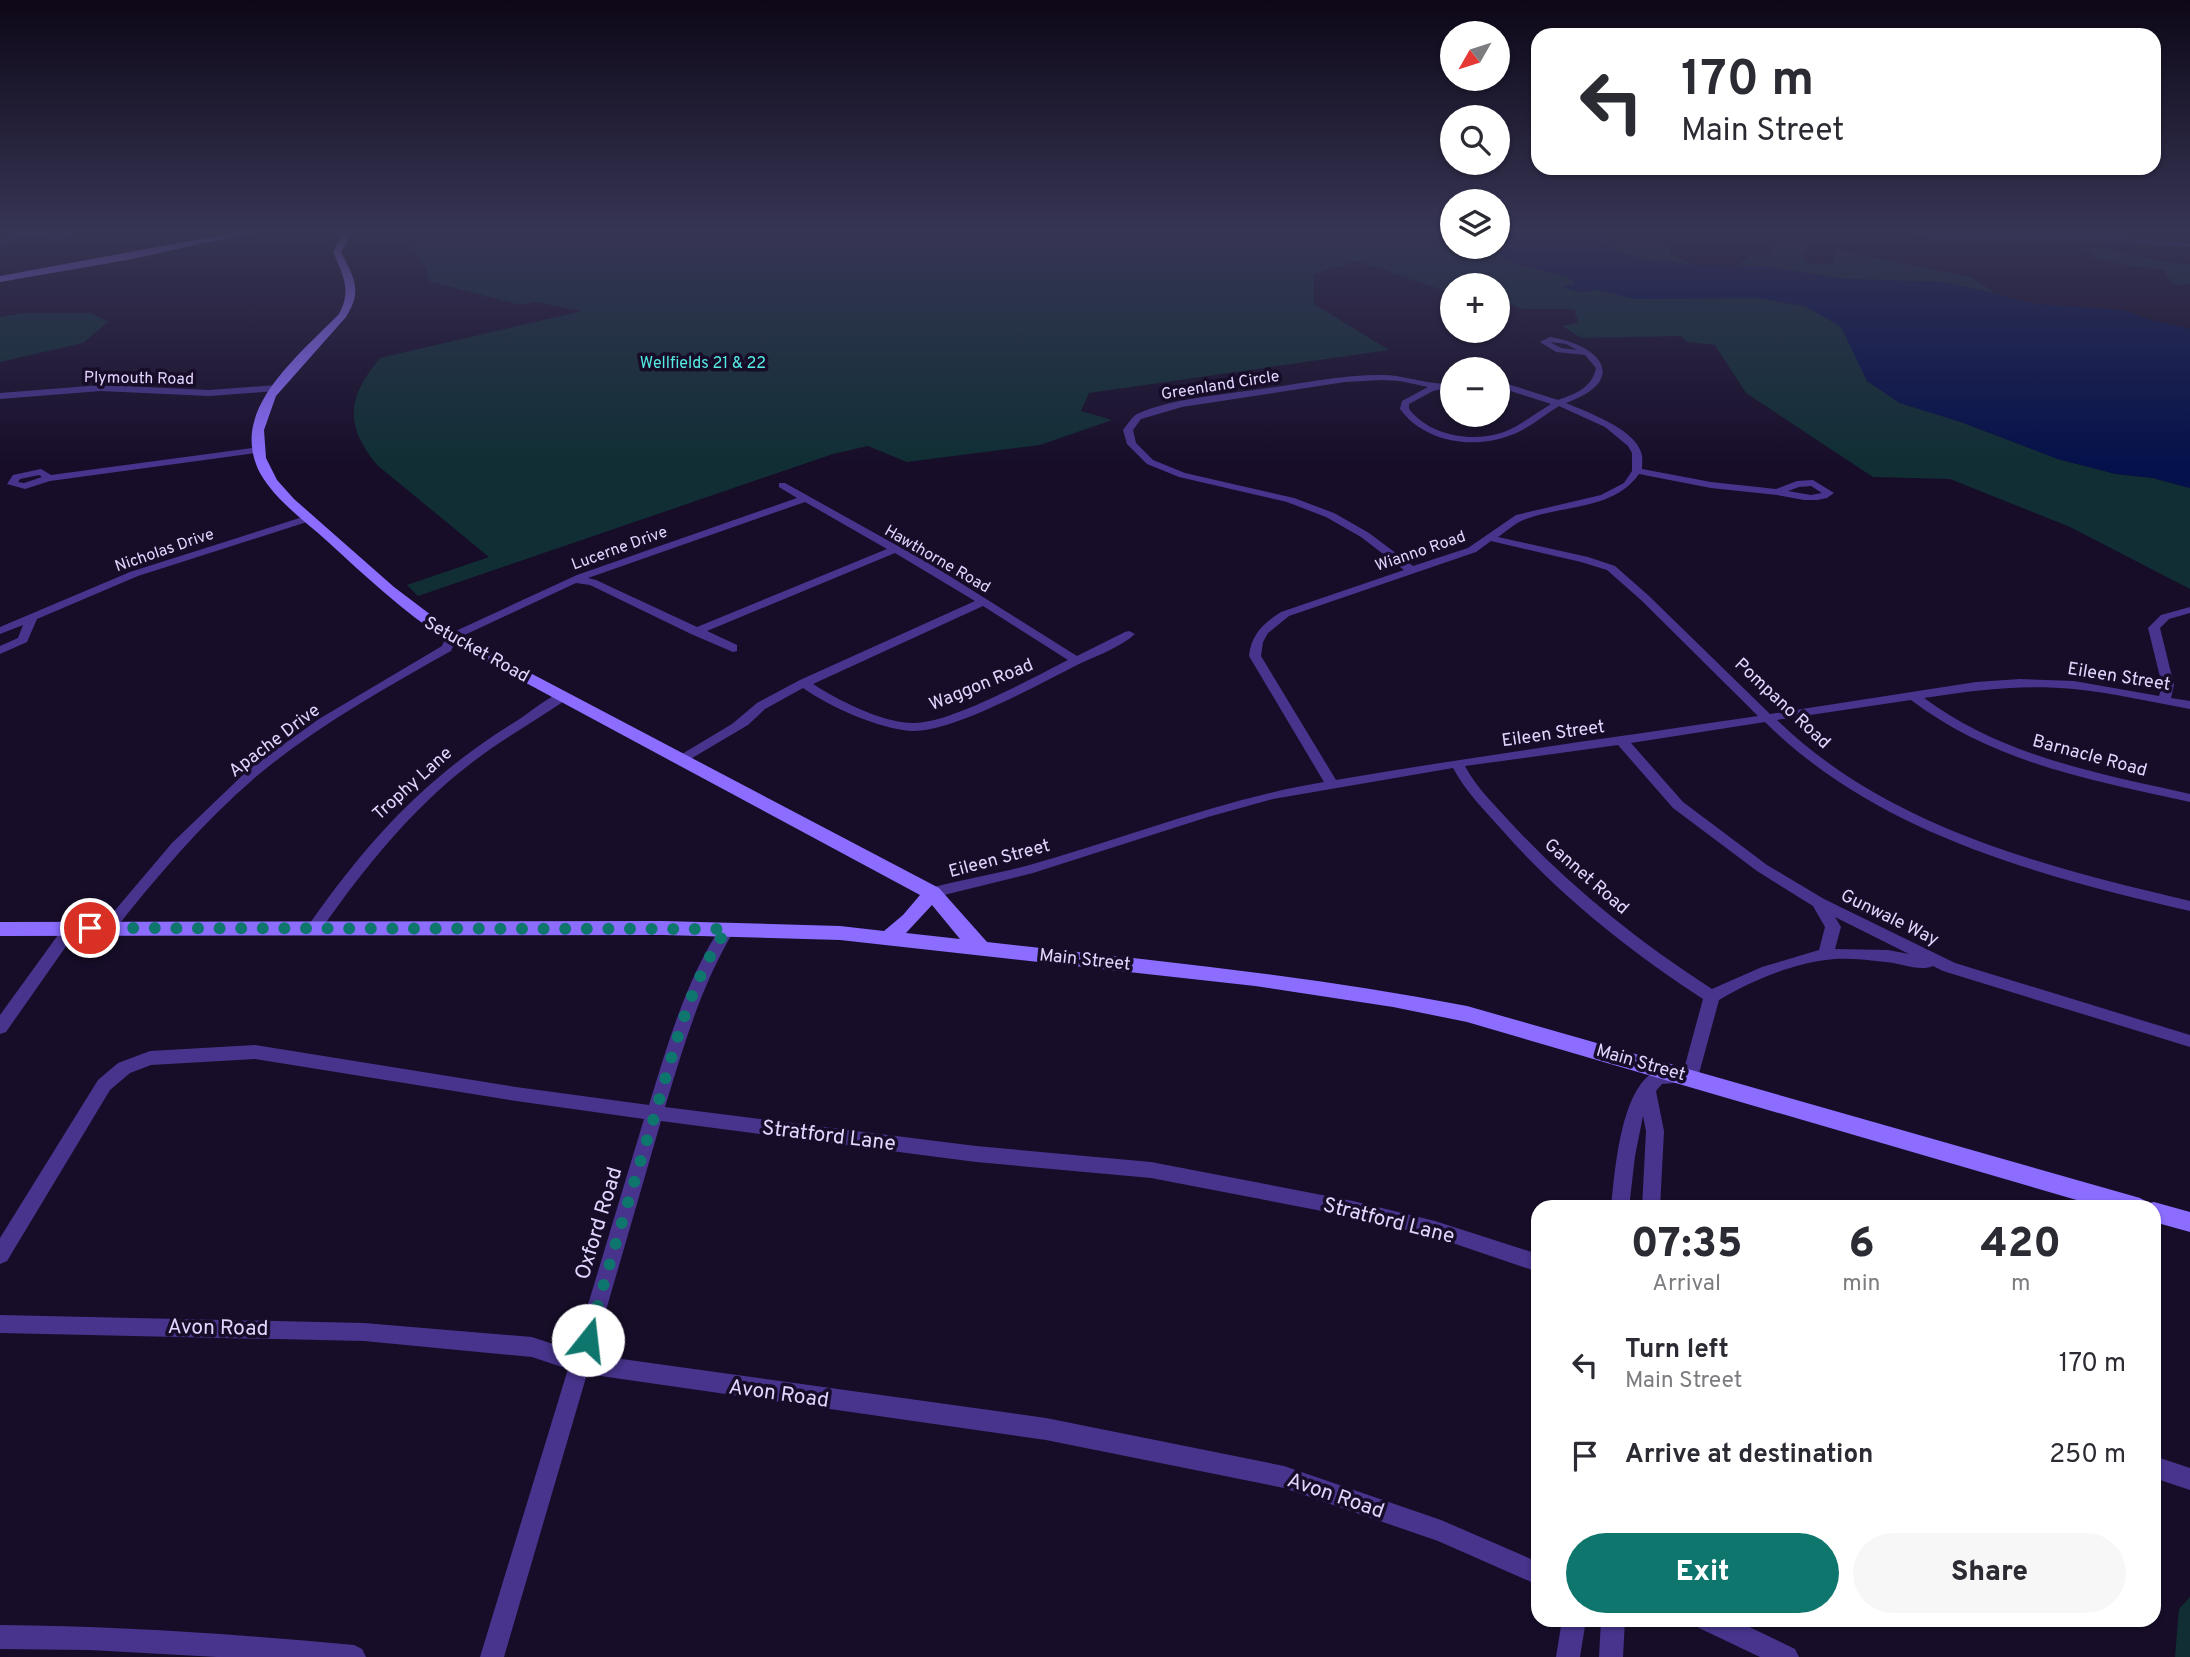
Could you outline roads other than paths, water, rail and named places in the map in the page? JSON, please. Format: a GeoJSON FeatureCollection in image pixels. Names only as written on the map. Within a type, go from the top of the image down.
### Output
{"type":"FeatureCollection","features":[{"type":"Feature","properties":{"kind":"main road","name":"Setucket Road"},"geometry":{"type":"LineString","coordinates":[[347,309],[276,388],[259,420],[257,433],[265,470],[309,518],[398,600],[451,638],[932,893],[949,910],[965,935],[981,948]]}},
{"type":"Feature","properties":{"kind":"main road"},"geometry":{"type":"LineString","coordinates":[[888,938],[910,920],[932,893]]}},
{"type":"Feature","properties":{"kind":"main road","name":"Main Street"},"geometry":{"type":"LineString","coordinates":[[0,929],[315,927],[792,930],[888,938],[1241,978],[1393,999],[1467,1014],[1691,1076],[2113,1200]]}},
{"type":"Feature","properties":{"kind":"main road"},"geometry":{"type":"LineString","coordinates":[[2161,1214],[2190,1222]]}},
{"type":"Feature","properties":{"kind":"street"},"geometry":{"type":"LineString","coordinates":[[1440,387],[1409,400],[1404,409],[1411,420],[1455,437],[1503,435],[1597,382],[1600,368],[1587,352]]}},
{"type":"Feature","properties":{"kind":"street","name":"Greenland Circle"},"geometry":{"type":"LineString","coordinates":[[1410,569],[1365,535],[1329,514],[1290,500],[1164,469],[1137,451],[1128,437],[1128,430],[1138,417],[1167,408],[1344,380],[1395,376],[1437,387]]}},
{"type":"Feature","properties":{"kind":"street","name":"Plymouth Road"},"geometry":{"type":"LineString","coordinates":[[0,396],[101,388],[209,393],[276,388]]}},
{"type":"Feature","properties":{"kind":"street"},"geometry":{"type":"LineString","coordinates":[[1510,388],[1588,415],[1621,433],[1637,453],[1637,471],[1712,485],[1777,492]]}},
{"type":"Feature","properties":{"kind":"street"},"geometry":{"type":"LineString","coordinates":[[49,478],[260,450]]}},
{"type":"Feature","properties":{"kind":"street","name":"Wianno Road"},"geometry":{"type":"LineString","coordinates":[[1332,784],[1255,656],[1255,645],[1265,628],[1285,614],[1472,550],[1520,517],[1604,497],[1627,485],[1637,471]]}},
{"type":"Feature","properties":{"kind":"street","name":"Hawthorne Road"},"geometry":{"type":"LineString","coordinates":[[782,485],[893,550],[928,567],[1077,662]]}},
{"type":"Feature","properties":{"kind":"street","name":"Lucerne Drive"},"geometry":{"type":"LineString","coordinates":[[451,638],[574,580],[803,499]]}},
{"type":"Feature","properties":{"kind":"street","name":"Nicholas Drive"},"geometry":{"type":"LineString","coordinates":[[0,631],[134,574],[309,518]]}},
{"type":"Feature","properties":{"kind":"street","name":"Pompano Road"},"geometry":{"type":"LineString","coordinates":[[1490,538],[1584,559],[1611,569],[1645,598],[1814,760],[1873,797],[1915,819],[2035,867],[2190,906]]}},
{"type":"Feature","properties":{"kind":"street"},"geometry":{"type":"LineString","coordinates":[[695,632],[893,550]]}},
{"type":"Feature","properties":{"kind":"street"},"geometry":{"type":"LineString","coordinates":[[574,580],[593,582],[733,648]]}},
{"type":"Feature","properties":{"kind":"street"},"geometry":{"type":"LineString","coordinates":[[682,760],[737,726],[772,709],[804,683],[983,602]]}},
{"type":"Feature","properties":{"kind":"street"},"geometry":{"type":"LineString","coordinates":[[2164,700],[2168,685],[2154,628],[2157,622],[2170,613],[2190,610]]}},
{"type":"Feature","properties":{"kind":"street"},"geometry":{"type":"LineString","coordinates":[[0,650],[23,640],[32,618]]}},
{"type":"Feature","properties":{"kind":"street","name":"Waggon Road"},"geometry":{"type":"LineString","coordinates":[[804,683],[816,694],[885,721],[912,727],[967,713],[1077,662],[1129,634]]}},
{"type":"Feature","properties":{"kind":"street","name":"Apache Drive"},"geometry":{"type":"LineString","coordinates":[[108,928],[179,845],[254,772],[333,717],[447,648],[451,638]]}},
{"type":"Feature","properties":{"kind":"street","name":"Eileen Street"},"geometry":{"type":"LineString","coordinates":[[932,893],[1028,870],[1224,808],[1332,784],[1457,763],[1769,719],[1976,686],[2050,683],[2190,705]]}},
{"type":"Feature","properties":{"kind":"street","name":"Barnacle Road"},"geometry":{"type":"LineString","coordinates":[[1913,695],[1960,726],[2022,755],[2074,771],[2190,798]]}},
{"type":"Feature","properties":{"kind":"street","name":"Trophy Lane"},"geometry":{"type":"LineString","coordinates":[[315,927],[359,863],[408,809],[471,756],[562,696]]}},
{"type":"Feature","properties":{"kind":"street","name":"Gunwale Way"},"geometry":{"type":"LineString","coordinates":[[1621,740],[1678,805],[1762,869],[1819,903],[1949,967],[2190,1041]]}},
{"type":"Feature","properties":{"kind":"street","name":"Gannet Road"},"geometry":{"type":"LineString","coordinates":[[1457,763],[1473,789],[1505,826],[1561,883],[1678,976],[1712,997]]}},
{"type":"Feature","properties":{"kind":"street"},"geometry":{"type":"LineString","coordinates":[[1819,903],[1833,927],[1826,954]]}},
{"type":"Feature","properties":{"kind":"street"},"geometry":{"type":"LineString","coordinates":[[0,1028],[71,928]]}},
{"type":"Feature","properties":{"kind":"street","name":"Oxford Road"},"geometry":{"type":"LineString","coordinates":[[492,1657],[678,1036],[702,971],[712,950],[727,929]]}},
{"type":"Feature","properties":{"kind":"street"},"geometry":{"type":"LineString","coordinates":[[1621,1200],[1631,1126],[1647,1087],[1658,1077],[1691,1076],[1712,997],[1729,986],[1779,967],[1826,954],[1888,956],[1949,967]]}},
{"type":"Feature","properties":{"kind":"street","name":"Stratford Lane"},"geometry":{"type":"LineString","coordinates":[[0,1255],[92,1103],[117,1073],[136,1061],[150,1058],[255,1052],[516,1094],[655,1113],[976,1153],[1151,1170],[1353,1209],[1435,1229],[1531,1261]]}},
{"type":"Feature","properties":{"kind":"street"},"geometry":{"type":"LineString","coordinates":[[1647,1087],[1655,1131],[1651,1200]]}},
{"type":"Feature","properties":{"kind":"street","name":"Avon Road"},"geometry":{"type":"LineString","coordinates":[[0,1324],[364,1332],[532,1347],[581,1363],[896,1410],[1046,1429],[1284,1477],[1441,1531],[1531,1571]]}},
{"type":"Feature","properties":{"kind":"street"},"geometry":{"type":"LineString","coordinates":[[2161,1469],[2190,1479]]}},
{"type":"Feature","properties":{"kind":"street"},"geometry":{"type":"LineString","coordinates":[[1568,1657],[1573,1627]]}},
{"type":"Feature","properties":{"kind":"street"},"geometry":{"type":"LineString","coordinates":[[1611,1657],[1613,1627]]}},
{"type":"Feature","properties":{"kind":"street"},"geometry":{"type":"LineString","coordinates":[[1722,1627],[1787,1657]]}},
{"type":"Feature","properties":{"kind":"street"},"geometry":{"type":"LineString","coordinates":[[0,1637],[90,1638],[234,1646],[354,1657]]}},
{"type":"Feature","properties":{"kind":"park label","name":"Wellfields 21 & 22"},"geometry":{"type":"Point","coordinates":[703,362]}}]}
